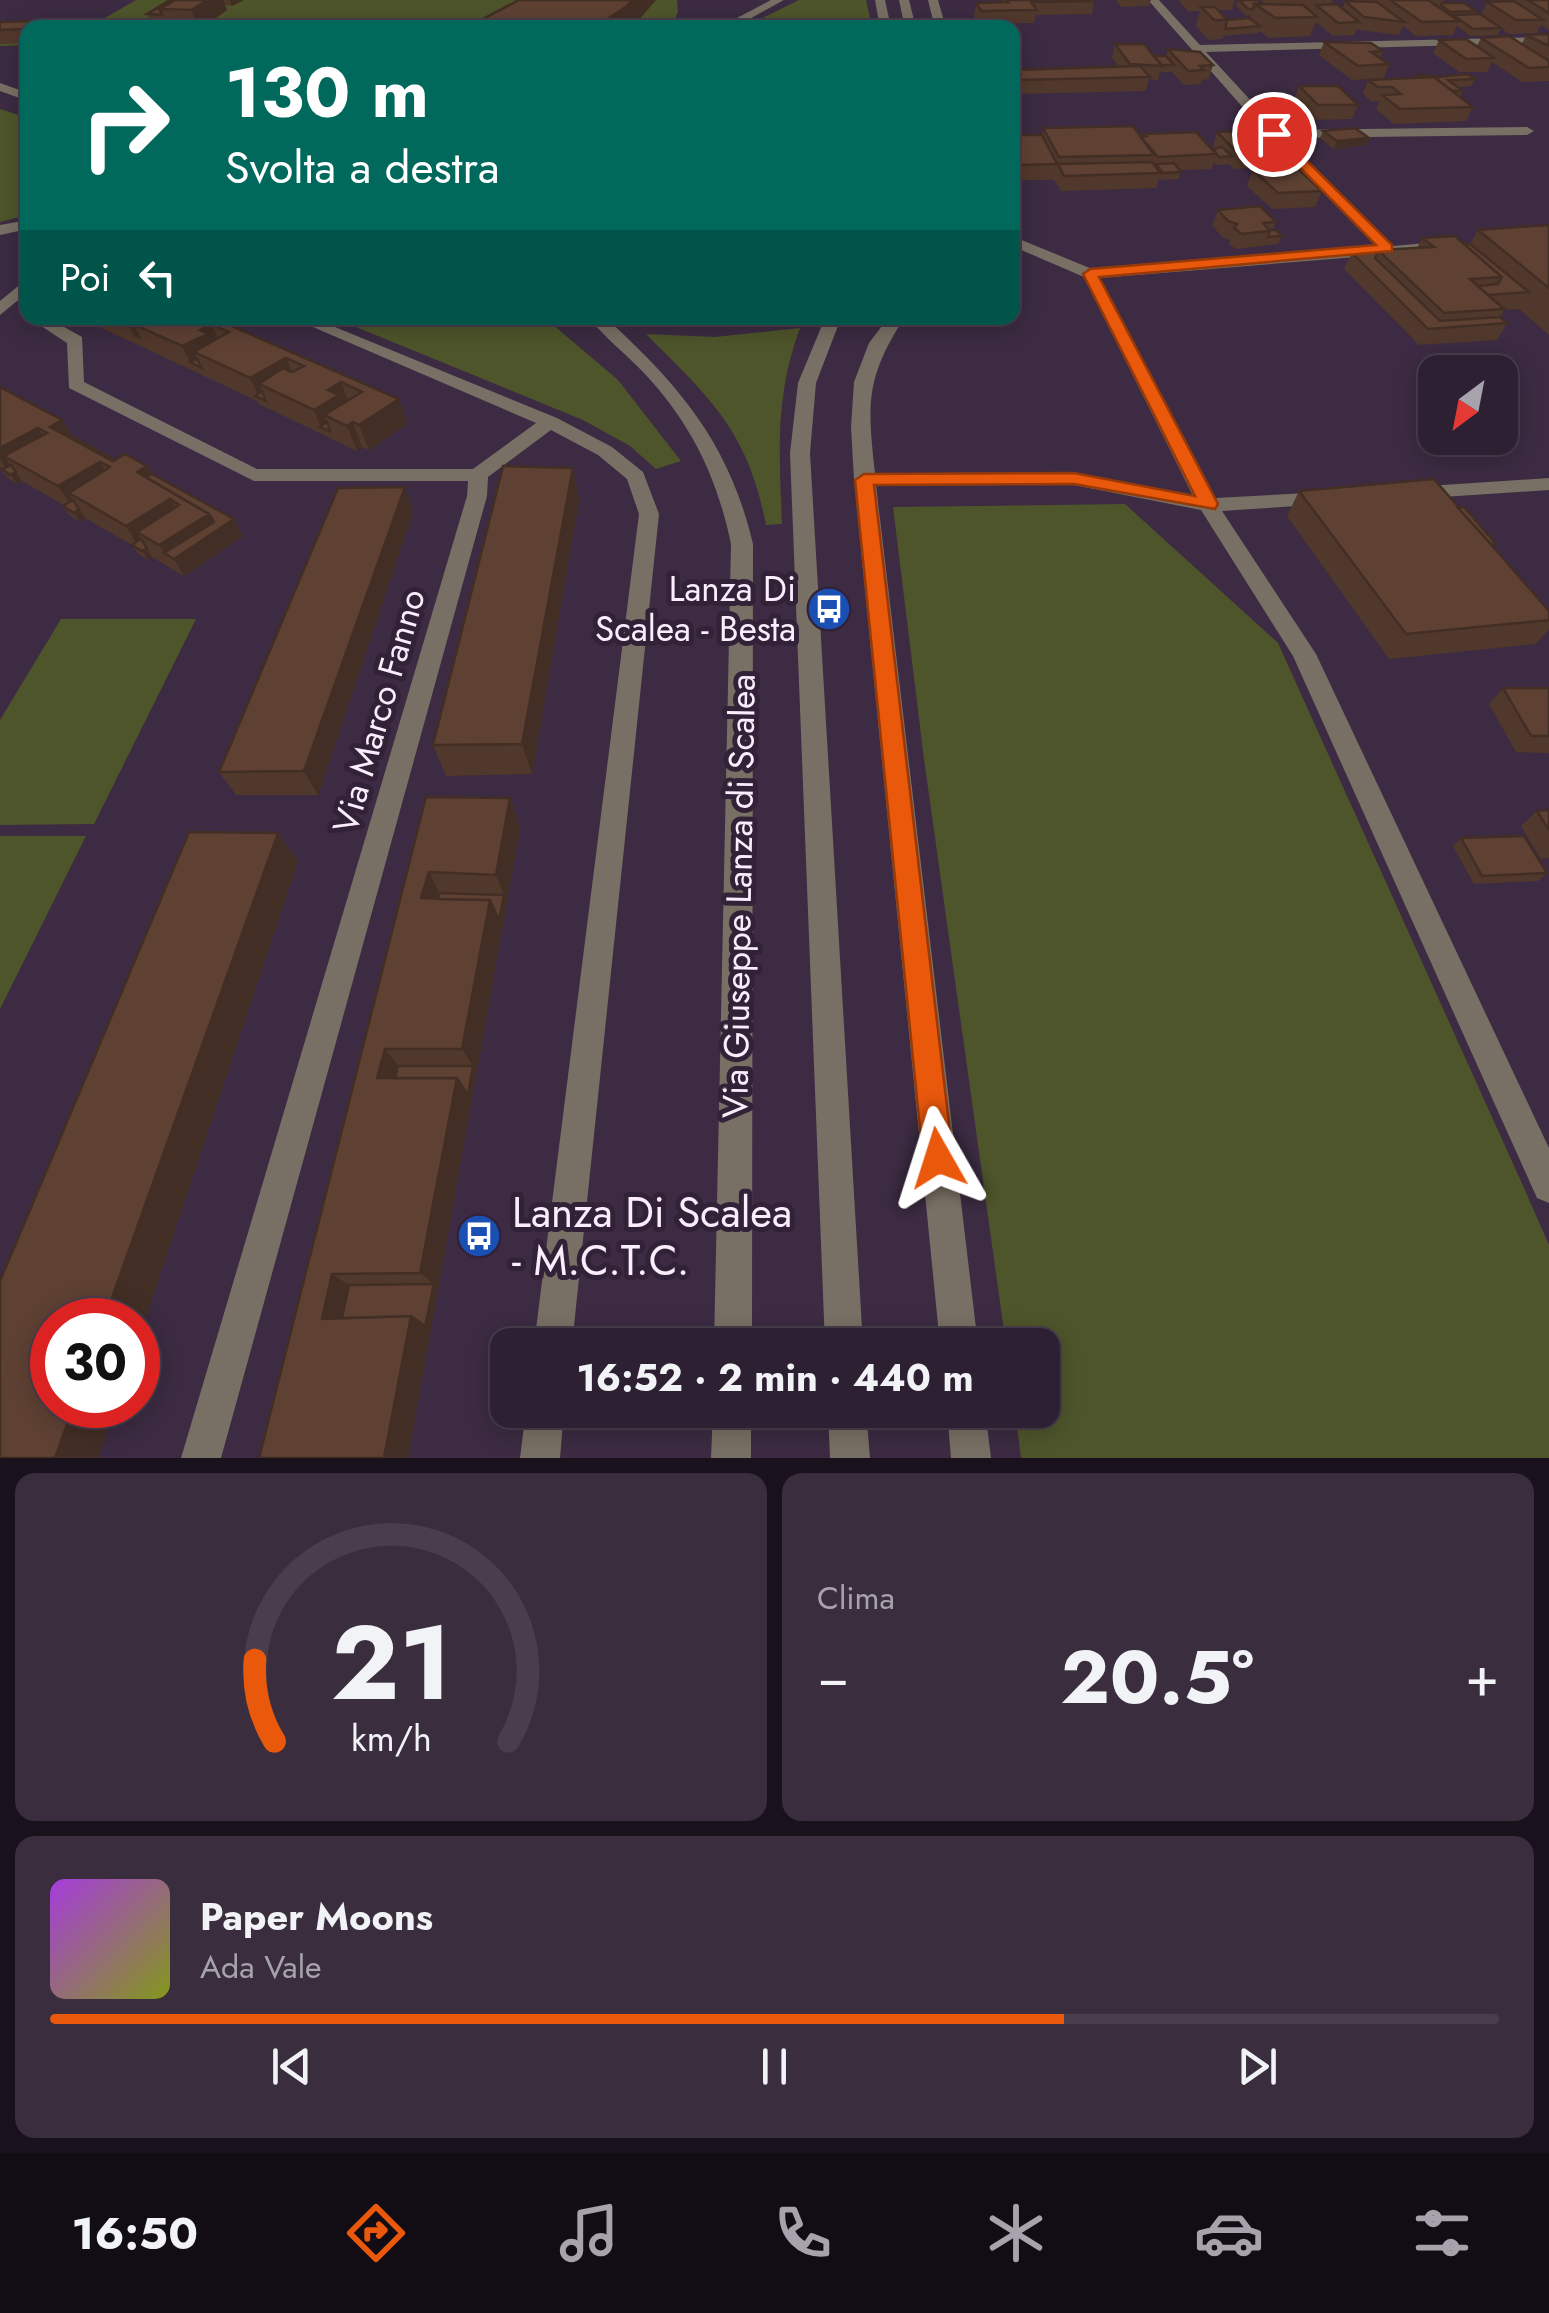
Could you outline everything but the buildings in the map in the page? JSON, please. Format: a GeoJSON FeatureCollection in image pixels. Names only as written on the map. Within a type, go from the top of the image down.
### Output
{"type":"FeatureCollection","features":[{"type":"Feature","properties":{"kind":"street"},"geometry":{"type":"LineString","coordinates":[[739,20],[779,0]]}},
{"type":"Feature","properties":{"kind":"street"},"geometry":{"type":"LineString","coordinates":[[1152,0],[1274,134],[1387,248]]}},
{"type":"Feature","properties":{"kind":"street"},"geometry":{"type":"LineString","coordinates":[[1196,48],[1549,40]]}},
{"type":"Feature","properties":{"kind":"street"},"geometry":{"type":"LineString","coordinates":[[1274,134],[1527,131]]}},
{"type":"Feature","properties":{"kind":"street"},"geometry":{"type":"LineString","coordinates":[[1020,243],[1090,274],[1387,248],[1475,246]]}},
{"type":"Feature","properties":{"kind":"street"},"geometry":{"type":"LineString","coordinates":[[1090,274],[1208,504],[1304,654],[1549,1186]]}},
{"type":"Feature","properties":{"kind":"street"},"geometry":{"type":"LineString","coordinates":[[49,325],[76,341],[76,384],[254,475],[478,475],[550,422]]}},
{"type":"Feature","properties":{"kind":"street"},"geometry":{"type":"LineString","coordinates":[[317,325],[550,422],[604,451],[636,476],[649,514],[555,1328]]}},
{"type":"Feature","properties":{"kind":"street","name":"Via Giuseppe Lanza di Scalea"},"geometry":{"type":"LineString","coordinates":[[604,325],[685,404],[725,479],[742,544],[733,1328]]}},
{"type":"Feature","properties":{"kind":"street","name":"Via Giuseppe Lanza di Scalea"},"geometry":{"type":"LineString","coordinates":[[830,325],[808,373],[800,453],[843,1328]]}},
{"type":"Feature","properties":{"kind":"street"},"geometry":{"type":"LineString","coordinates":[[891,325],[870,352],[864,375],[860,412],[864,480],[956,1328]]}},
{"type":"Feature","properties":{"kind":"street","name":"Via Marco Fanno"},"geometry":{"type":"LineString","coordinates":[[201,1458],[477,496],[478,475]]}},
{"type":"Feature","properties":{"kind":"street"},"geometry":{"type":"LineString","coordinates":[[864,480],[1074,479],[1208,504],[1348,496]]}},
{"type":"Feature","properties":{"kind":"street"},"geometry":{"type":"LineString","coordinates":[[1388,494],[1538,485],[1549,509]]}},
{"type":"Feature","properties":{"kind":"street"},"geometry":{"type":"LineString","coordinates":[[540,1458],[544,1428]]}},
{"type":"Feature","properties":{"kind":"street"},"geometry":{"type":"LineString","coordinates":[[731,1458],[732,1428]]}},
{"type":"Feature","properties":{"kind":"street"},"geometry":{"type":"LineString","coordinates":[[848,1428],[850,1458]]}},
{"type":"Feature","properties":{"kind":"street"},"geometry":{"type":"LineString","coordinates":[[968,1428],[971,1458]]}},
{"type":"Feature","properties":{"kind":"green space"},"geometry":{"type":"Polygon","coordinates":[[[136,0],[677,0],[678,12],[674,20],[101,20],[136,0]]]}},
{"type":"Feature","properties":{"kind":"green space"},"geometry":{"type":"Polygon","coordinates":[[[799,0],[866,0],[870,20],[758,20],[799,0]]]}},
{"type":"Feature","properties":{"kind":"green space"},"geometry":{"type":"Polygon","coordinates":[[[20,26],[20,45],[0,46],[0,27],[20,26]]]}},
{"type":"Feature","properties":{"kind":"green space"},"geometry":{"type":"Polygon","coordinates":[[[0,109],[20,115],[20,217],[0,222],[0,109]]]}},
{"type":"Feature","properties":{"kind":"green space"},"geometry":{"type":"Polygon","coordinates":[[[351,325],[553,325],[618,380],[681,461],[656,469],[630,446],[583,420],[351,325]]]}},
{"type":"Feature","properties":{"kind":"green space"},"geometry":{"type":"Polygon","coordinates":[[[800,328],[783,401],[782,524],[766,525],[749,465],[724,419],[646,334],[715,337],[800,328]]]}},
{"type":"Feature","properties":{"kind":"green space"},"geometry":{"type":"Polygon","coordinates":[[[1125,504],[1278,643],[1549,1245],[1549,1458],[1021,1458],[1017,1428],[1060,1428],[1060,1328],[1004,1328],[893,507],[1125,504]]]}},
{"type":"Feature","properties":{"kind":"green space"},"geometry":{"type":"Polygon","coordinates":[[[61,619],[196,619],[94,824],[0,825],[0,720],[61,619]]]}},
{"type":"Feature","properties":{"kind":"green space"},"geometry":{"type":"Polygon","coordinates":[[[0,836],[86,836],[0,1009],[0,836]]]}},
{"type":"Feature","properties":{"kind":"place","name":"Lanza Di Scalea - Besta"},"geometry":{"type":"Point","coordinates":[829,609]}},
{"type":"Feature","properties":{"kind":"place","name":"Lanza Di Scalea - M.C.T.C."},"geometry":{"type":"Point","coordinates":[479,1236]}},
{"type":"Feature","properties":{"kind":"route"},"geometry":{"type":"LineString","coordinates":[[938,1158],[864,480],[1074,479],[1208,504],[1090,274],[1387,248],[1274,134]]}}]}
